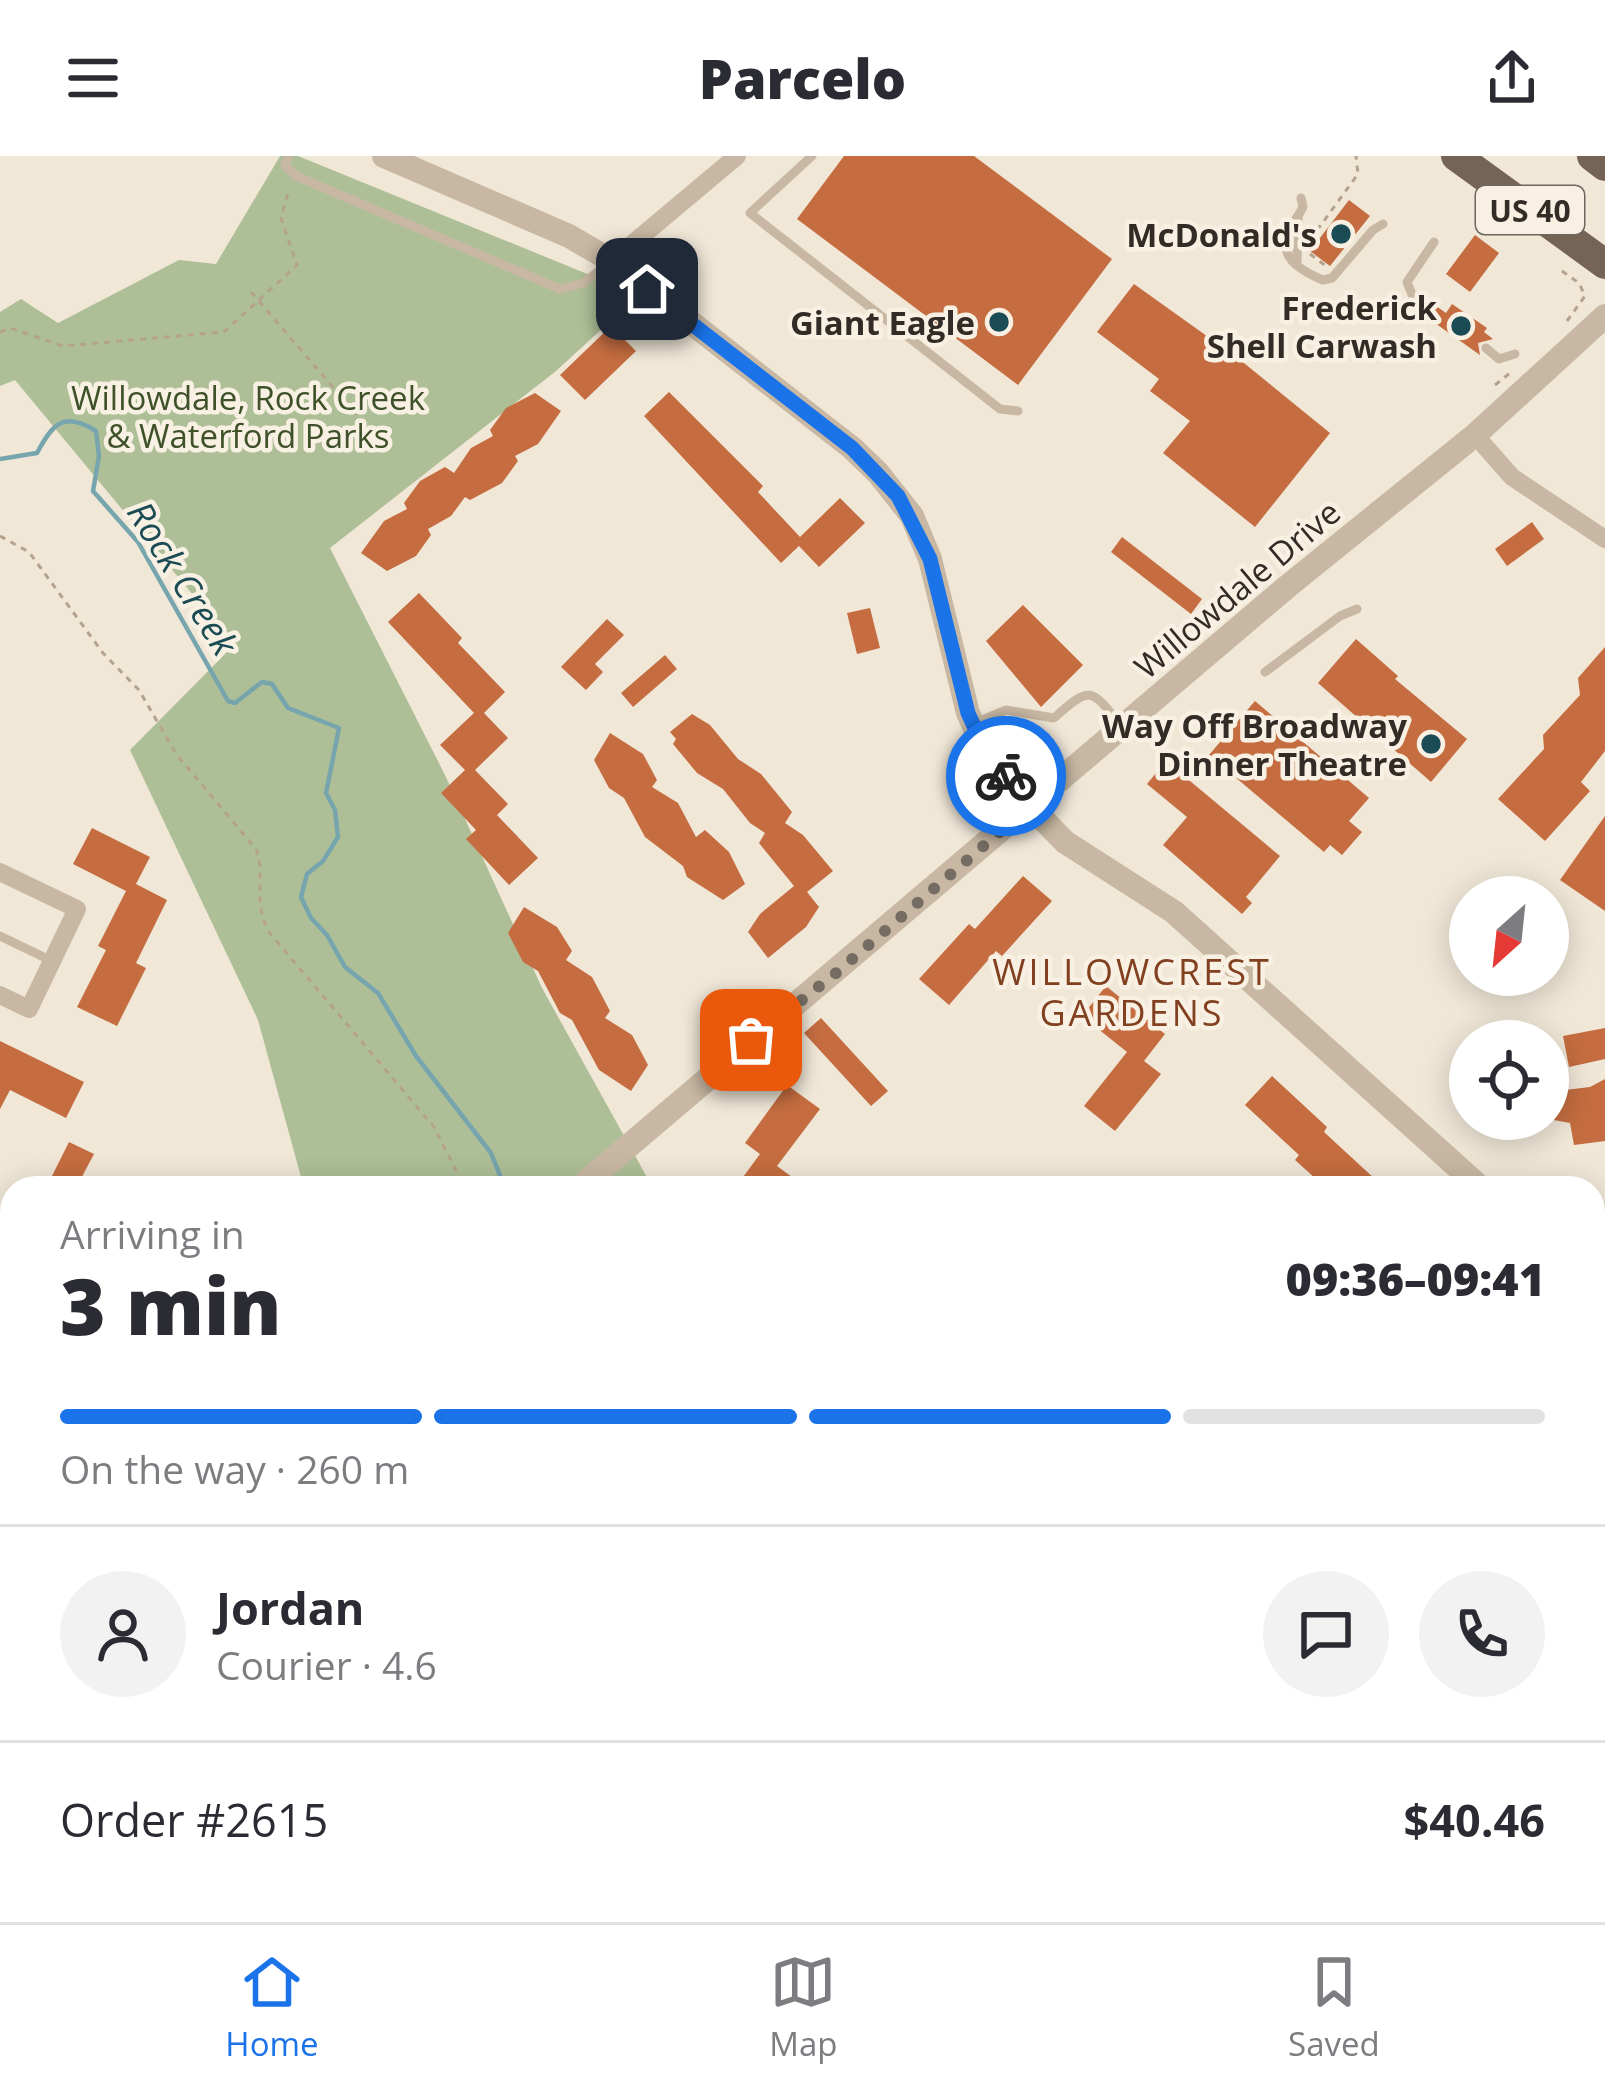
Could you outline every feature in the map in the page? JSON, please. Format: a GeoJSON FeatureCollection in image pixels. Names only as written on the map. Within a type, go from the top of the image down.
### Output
{"type":"FeatureCollection","features":[{"type":"Feature","properties":{"kind":"main road","name":"US 40"},"geometry":{"type":"LineString","coordinates":[[1456,156],[1605,264]]}},
{"type":"Feature","properties":{"kind":"main road","name":"US 40"},"geometry":{"type":"LineString","coordinates":[[1592,156],[1605,166]]}},
{"type":"Feature","properties":{"kind":"street"},"geometry":{"type":"LineString","coordinates":[[384,156],[569,236],[612,261],[852,448],[898,496],[930,559],[956,677],[973,724],[984,748],[1030,806],[1064,842],[1174,912],[1468,1176]]}},
{"type":"Feature","properties":{"kind":"street"},"geometry":{"type":"LineString","coordinates":[[612,261],[737,156]]}},
{"type":"Feature","properties":{"kind":"street","name":"Willowdale Drive"},"geometry":{"type":"LineString","coordinates":[[593,1176],[1288,586],[1474,435],[1605,316]]}},
{"type":"Feature","properties":{"kind":"street"},"geometry":{"type":"LineString","coordinates":[[1474,435],[1512,476],[1605,539]]}},
{"type":"Feature","properties":{"kind":"street"},"geometry":{"type":"LineString","coordinates":[[0,872],[77,909],[28,1010],[0,995]]}},
{"type":"Feature","properties":{"kind":"lane"},"geometry":{"type":"LineString","coordinates":[[288,156],[285,166],[296,176],[560,289],[584,283],[612,261]]}},
{"type":"Feature","properties":{"kind":"lane"},"geometry":{"type":"LineString","coordinates":[[812,156],[750,213],[1000,409],[1018,411]]}},
{"type":"Feature","properties":{"kind":"lane"},"geometry":{"type":"LineString","coordinates":[[1301,199],[1304,208],[1283,240],[1287,254],[1318,279],[1328,280],[1383,224]]}},
{"type":"Feature","properties":{"kind":"lane"},"geometry":{"type":"LineString","coordinates":[[1423,304],[1413,297],[1407,282],[1434,242]]}},
{"type":"Feature","properties":{"kind":"lane"},"geometry":{"type":"LineString","coordinates":[[1486,348],[1499,358],[1515,354]]}},
{"type":"Feature","properties":{"kind":"lane"},"geometry":{"type":"LineString","coordinates":[[1265,672],[1340,616],[1357,609]]}},
{"type":"Feature","properties":{"kind":"lane"},"geometry":{"type":"LineString","coordinates":[[973,724],[1006,710],[1054,718],[1081,694],[1090,692],[1124,729]]}},
{"type":"Feature","properties":{"kind":"lane"},"geometry":{"type":"LineString","coordinates":[[0,935],[52,961]]}},
{"type":"Feature","properties":{"kind":"path"},"geometry":{"type":"LineString","coordinates":[[1332,271],[1307,252],[1307,244],[1358,174],[1356,156]]}},
{"type":"Feature","properties":{"kind":"path"},"geometry":{"type":"LineString","coordinates":[[1,331],[10,328],[63,346],[224,332],[297,265],[281,218],[291,182]]}},
{"type":"Feature","properties":{"kind":"path"},"geometry":{"type":"LineString","coordinates":[[1562,271],[1584,292],[1584,301],[1567,321]]}},
{"type":"Feature","properties":{"kind":"path"},"geometry":{"type":"LineString","coordinates":[[251,292],[364,422]]}},
{"type":"Feature","properties":{"kind":"path"},"geometry":{"type":"LineString","coordinates":[[1495,385],[1510,373]]}},
{"type":"Feature","properties":{"kind":"path"},"geometry":{"type":"LineString","coordinates":[[0,536],[29,552],[103,652],[139,690],[176,754],[256,849],[260,860],[257,908],[268,931],[434,1127],[459,1176]]}},
{"type":"Feature","properties":{"kind":"green space","name":"Willowdale, Rock Creek & Waterford Parks"},"geometry":{"type":"Polygon","coordinates":[[[280,156],[298,156],[639,295],[556,371],[330,548],[445,775],[542,988],[646,1176],[301,1176],[258,1020],[130,750],[230,649],[217,624],[15,380],[0,386],[0,312],[21,299],[58,323],[179,260],[216,264],[280,156]]]}},
{"type":"Feature","properties":{"kind":"building","name":"Giant Eagle"},"geometry":{"type":"Polygon","coordinates":[[[844,156],[974,156],[1112,259],[1018,385],[797,219],[844,156]]]}},
{"type":"Feature","properties":{"kind":"building","name":"McDonald's"},"geometry":{"type":"Polygon","coordinates":[[[1349,200],[1370,216],[1330,266],[1310,251],[1349,200]]]}},
{"type":"Feature","properties":{"kind":"building"},"geometry":{"type":"Polygon","coordinates":[[[1475,235],[1499,253],[1470,292],[1446,274],[1475,235]]]}},
{"type":"Feature","properties":{"kind":"building"},"geometry":{"type":"Polygon","coordinates":[[[1134,284],[1239,359],[1330,433],[1255,527],[1163,453],[1190,421],[1150,391],[1159,379],[1097,332],[1134,284]]]}},
{"type":"Feature","properties":{"kind":"building","name":"Frederick Shell Carwash"},"geometry":{"type":"Polygon","coordinates":[[[1432,303],[1446,313],[1452,304],[1487,328],[1484,332],[1493,339],[1478,343],[1480,355],[1418,311],[1426,311],[1432,303]]]}},
{"type":"Feature","properties":{"kind":"building"},"geometry":{"type":"Polygon","coordinates":[[[611,326],[636,351],[585,400],[560,375],[611,326]]]}},
{"type":"Feature","properties":{"kind":"building"},"geometry":{"type":"Polygon","coordinates":[[[669,392],[763,486],[758,492],[800,537],[840,498],[865,523],[819,567],[799,546],[781,563],[644,416],[669,392]]]}},
{"type":"Feature","properties":{"kind":"building"},"geometry":{"type":"Polygon","coordinates":[[[535,393],[561,411],[538,444],[515,456],[518,461],[502,483],[470,500],[465,497],[451,516],[428,529],[431,535],[416,556],[387,571],[361,553],[384,521],[407,509],[404,503],[420,481],[445,467],[454,473],[471,448],[493,436],[490,430],[506,408],[535,393]]]}},
{"type":"Feature","properties":{"kind":"building"},"geometry":{"type":"Polygon","coordinates":[[[1532,522],[1544,539],[1507,566],[1495,549],[1532,522]]]}},
{"type":"Feature","properties":{"kind":"building"},"geometry":{"type":"Polygon","coordinates":[[[1122,537],[1202,599],[1191,614],[1111,552],[1122,537]]]}},
{"type":"Feature","properties":{"kind":"building"},"geometry":{"type":"Polygon","coordinates":[[[419,593],[505,692],[484,713],[508,738],[475,770],[508,804],[497,815],[538,858],[509,885],[466,839],[476,830],[441,793],[465,770],[440,745],[474,713],[388,622],[419,593]]]}},
{"type":"Feature","properties":{"kind":"building"},"geometry":{"type":"Polygon","coordinates":[[[1023,605],[1083,665],[1041,707],[986,641],[1023,605]]]}},
{"type":"Feature","properties":{"kind":"building"},"geometry":{"type":"Polygon","coordinates":[[[870,608],[880,648],[857,654],[847,613],[870,608]]]}},
{"type":"Feature","properties":{"kind":"building"},"geometry":{"type":"Polygon","coordinates":[[[607,619],[624,635],[595,664],[603,672],[586,690],[561,667],[607,619]]]}},
{"type":"Feature","properties":{"kind":"building"},"geometry":{"type":"Polygon","coordinates":[[[1356,639],[1398,676],[1395,679],[1467,739],[1431,782],[1318,683],[1356,639]]]}},
{"type":"Feature","properties":{"kind":"building"},"geometry":{"type":"Polygon","coordinates":[[[1605,647],[1605,751],[1581,782],[1590,791],[1545,841],[1498,799],[1544,749],[1543,735],[1580,695],[1578,678],[1605,647]]]}},
{"type":"Feature","properties":{"kind":"building"},"geometry":{"type":"Polygon","coordinates":[[[665,655],[677,669],[633,707],[621,693],[665,655]]]}},
{"type":"Feature","properties":{"kind":"building"},"geometry":{"type":"Polygon","coordinates":[[[1255,701],[1369,798],[1349,821],[1362,832],[1342,855],[1330,845],[1324,852],[1209,755],[1255,701]]]}},
{"type":"Feature","properties":{"kind":"building"},"geometry":{"type":"Polygon","coordinates":[[[692,714],[710,725],[738,759],[761,774],[792,812],[785,823],[803,835],[833,871],[807,892],[819,907],[806,927],[768,958],[748,932],[760,914],[794,886],[759,843],[765,833],[750,823],[723,789],[697,773],[673,744],[676,739],[670,732],[692,714]]]}},
{"type":"Feature","properties":{"kind":"building"},"geometry":{"type":"Polygon","coordinates":[[[610,733],[643,754],[657,780],[652,787],[678,803],[696,837],[705,830],[729,852],[745,884],[723,900],[687,877],[683,866],[645,837],[624,798],[609,788],[594,760],[610,733]]]}},
{"type":"Feature","properties":{"kind":"building"},"geometry":{"type":"Polygon","coordinates":[[[1166,761],[1280,856],[1246,897],[1252,903],[1242,914],[1163,845],[1187,817],[1147,784],[1166,761]]]}},
{"type":"Feature","properties":{"kind":"building"},"geometry":{"type":"Polygon","coordinates":[[[1605,816],[1605,911],[1569,886],[1569,876],[1563,876],[1605,816]]]}},
{"type":"Feature","properties":{"kind":"building"},"geometry":{"type":"Polygon","coordinates":[[[92,828],[150,857],[136,884],[167,900],[136,963],[146,968],[117,1026],[77,1007],[106,950],[98,946],[126,891],[73,864],[92,828]]]}},
{"type":"Feature","properties":{"kind":"building"},"geometry":{"type":"Polygon","coordinates":[[[1023,876],[1052,901],[1002,956],[996,951],[949,1005],[919,979],[969,924],[975,929],[1023,876]]]}},
{"type":"Feature","properties":{"kind":"building"},"geometry":{"type":"Polygon","coordinates":[[[524,907],[557,927],[572,951],[566,960],[592,977],[610,1011],[605,1018],[632,1035],[648,1065],[631,1091],[599,1070],[538,971],[523,962],[508,933],[524,907]]]}},
{"type":"Feature","properties":{"kind":"building"},"geometry":{"type":"Polygon","coordinates":[[[1106,986],[1165,1034],[1144,1061],[1161,1074],[1115,1131],[1084,1106],[1127,1052],[1082,1016],[1106,986]]]}},
{"type":"Feature","properties":{"kind":"building"},"geometry":{"type":"Polygon","coordinates":[[[821,1018],[888,1091],[871,1106],[804,1033],[821,1018]]]}},
{"type":"Feature","properties":{"kind":"building"},"geometry":{"type":"Polygon","coordinates":[[[1605,1028],[1605,1059],[1569,1067],[1569,1035],[1605,1028]]]}},
{"type":"Feature","properties":{"kind":"building"},"geometry":{"type":"Polygon","coordinates":[[[0,1041],[84,1082],[66,1118],[10,1090],[0,1109],[0,1041]]]}},
{"type":"Feature","properties":{"kind":"building"},"geometry":{"type":"Polygon","coordinates":[[[1272,1076],[1372,1176],[1313,1176],[1295,1160],[1299,1155],[1245,1105],[1272,1076]]]}},
{"type":"Feature","properties":{"kind":"building"},"geometry":{"type":"Polygon","coordinates":[[[1605,1079],[1605,1141],[1574,1145],[1569,1090],[1605,1079]]]}},
{"type":"Feature","properties":{"kind":"building"},"geometry":{"type":"Polygon","coordinates":[[[787,1085],[820,1109],[777,1166],[791,1176],[744,1176],[760,1154],[745,1143],[787,1085]]]}},
{"type":"Feature","properties":{"kind":"building"},"geometry":{"type":"Polygon","coordinates":[[[69,1142],[94,1154],[82,1176],[52,1176],[69,1142]]]}},
{"type":"Feature","properties":{"kind":"waterway","name":"Rock Creek"},"geometry":{"type":"LineString","coordinates":[[0,459],[37,453],[60,423],[76,422],[96,431],[99,456],[93,491],[138,542],[228,701],[235,703],[262,682],[272,684],[288,708],[339,728],[326,793],[335,810],[338,837],[323,861],[307,874],[301,897],[345,967],[378,993],[416,1056],[491,1153],[500,1176]]}},
{"type":"Feature","properties":{"kind":"way so far"},"geometry":{"type":"LineString","coordinates":[[751,1040],[1030,806],[1006,776]]}},
{"type":"Feature","properties":{"kind":"place","name":"McDonald's"},"geometry":{"type":"Point","coordinates":[1341,234]}},
{"type":"Feature","properties":{"kind":"place","name":"Giant Eagle"},"geometry":{"type":"Point","coordinates":[999,322]}},
{"type":"Feature","properties":{"kind":"place","name":"Frederick Shell Carwash"},"geometry":{"type":"Point","coordinates":[1461,326]}},
{"type":"Feature","properties":{"kind":"place","name":"Way Off Broadway Dinner Theatre"},"geometry":{"type":"Point","coordinates":[1431,744]}},
{"type":"Feature","properties":{"kind":"district","name":"WILLOWCREST GARDENS"},"geometry":{"type":"Point","coordinates":[1132,992]}},
{"type":"Feature","properties":{"kind":"route"},"geometry":{"type":"LineString","coordinates":[[647,289],[852,448],[898,496],[926,546],[968,713],[984,748],[1006,776]]}}]}
